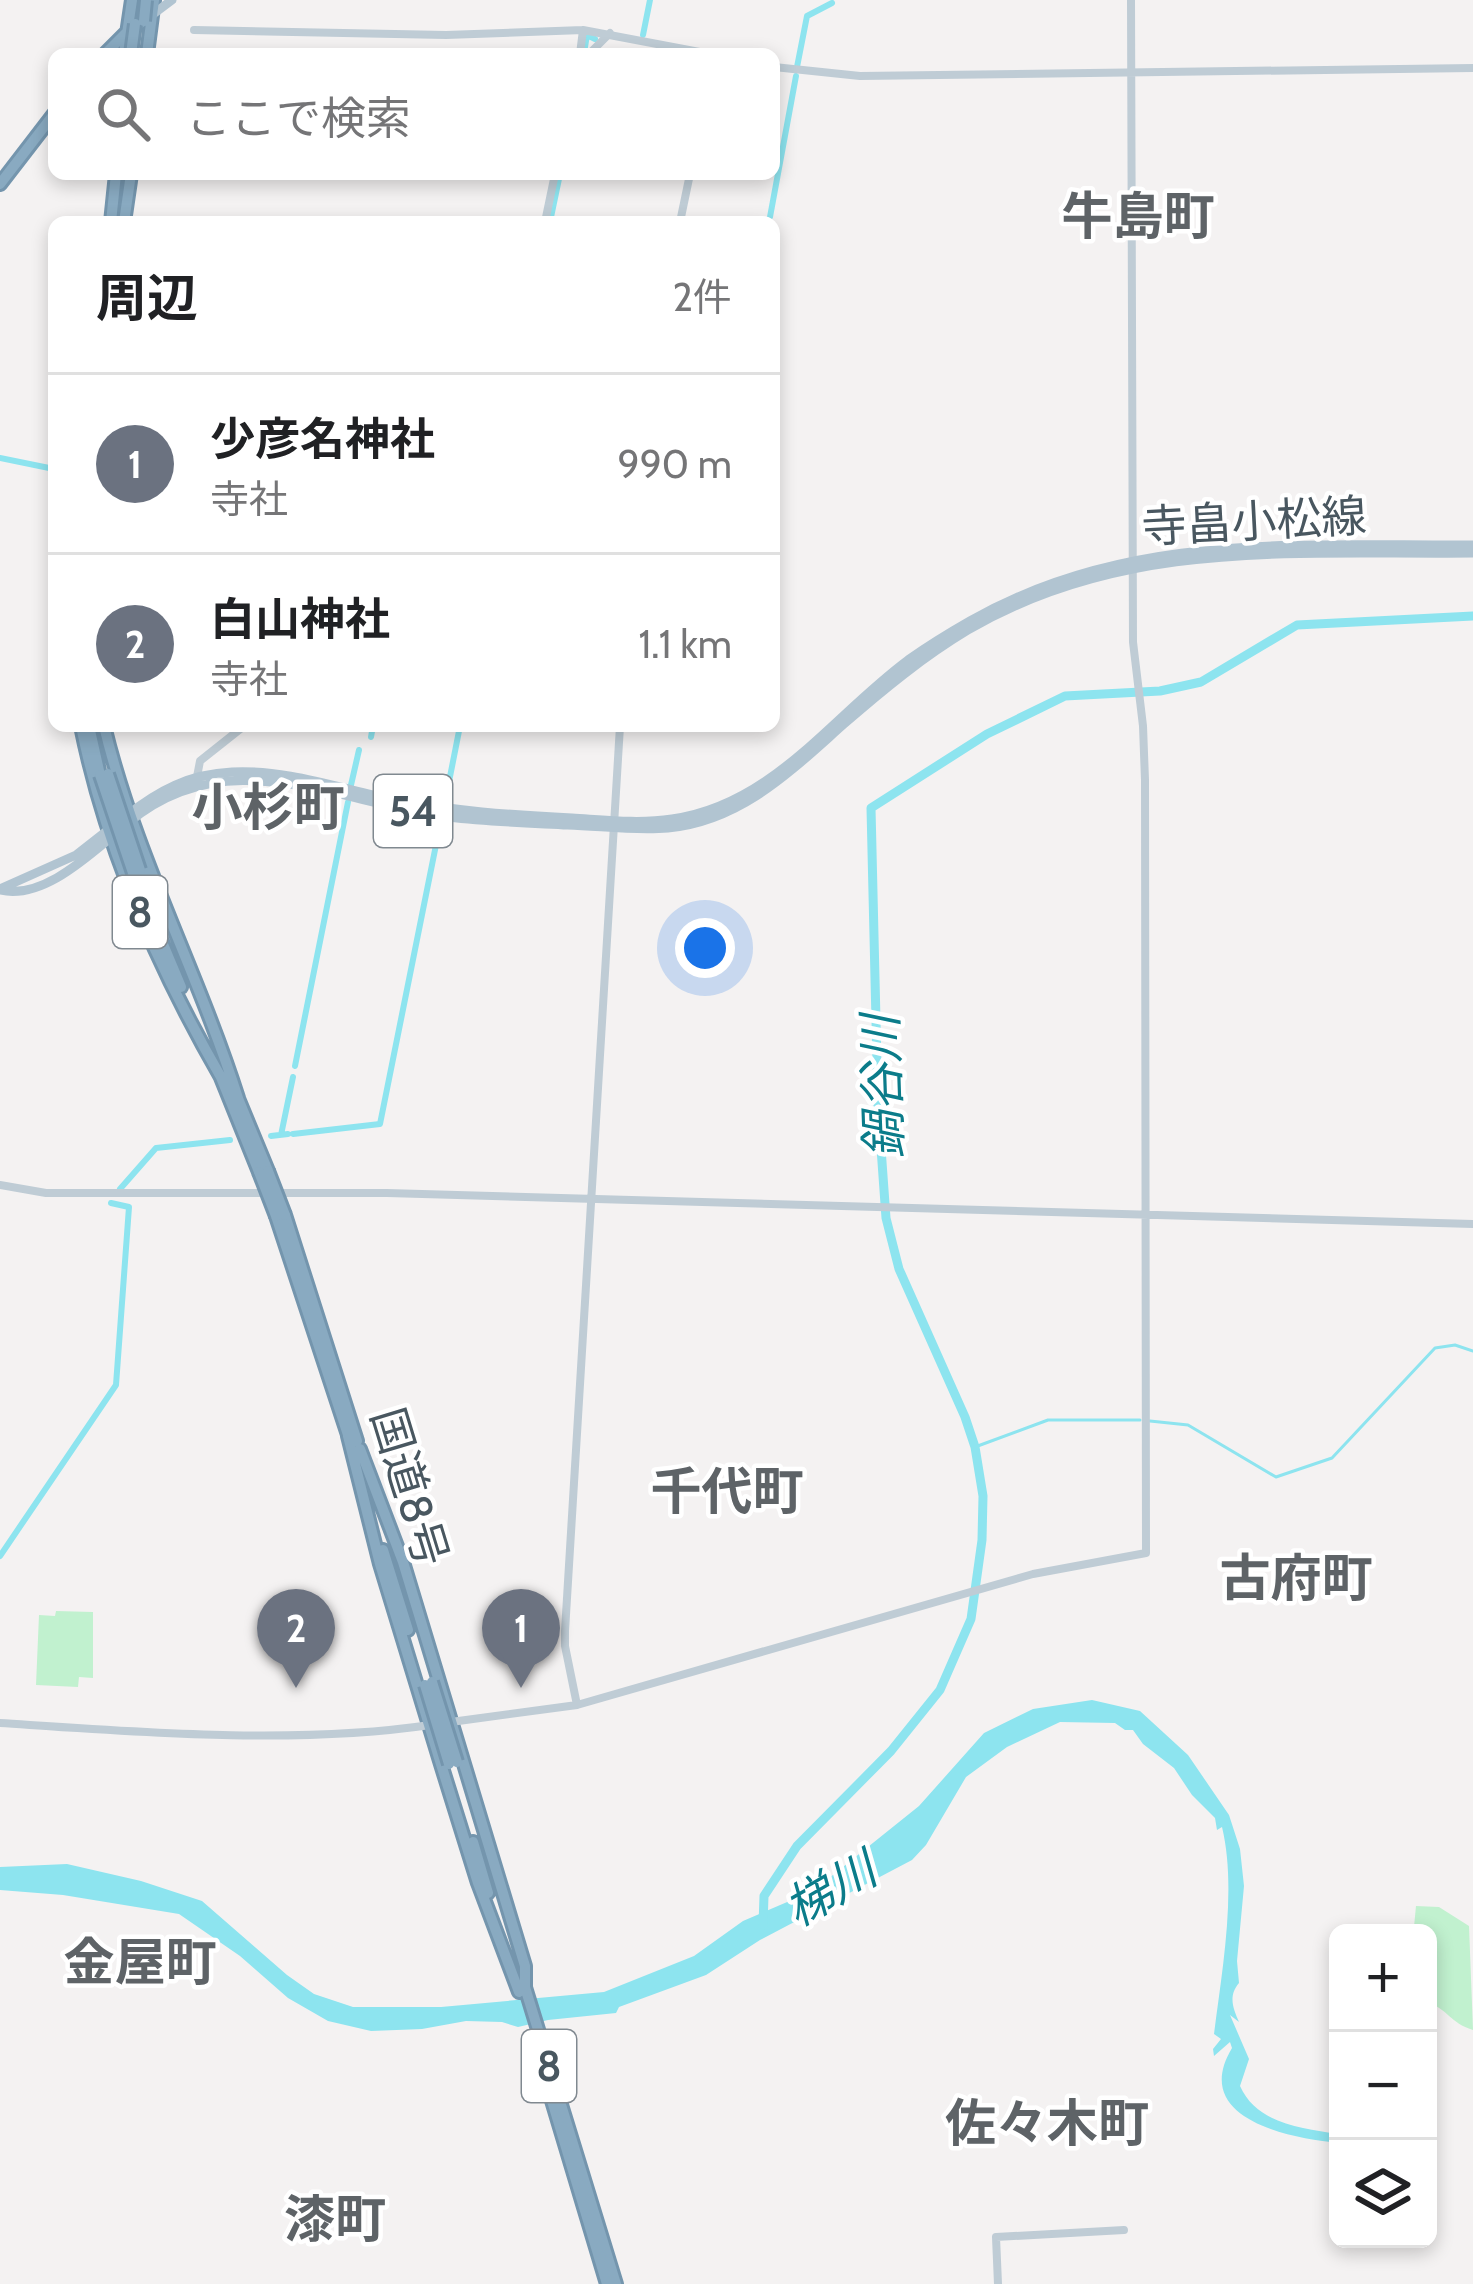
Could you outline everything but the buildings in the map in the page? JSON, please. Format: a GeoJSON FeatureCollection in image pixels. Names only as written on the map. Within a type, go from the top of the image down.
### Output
{"type":"FeatureCollection","features":[{"type":"Feature","properties":{"kind":"highway"},"geometry":{"type":"LineString","coordinates":[[139,1],[152,15]]}},
{"type":"Feature","properties":{"kind":"highway"},"geometry":{"type":"LineString","coordinates":[[133,48],[128,31],[139,1]]}},
{"type":"Feature","properties":{"kind":"highway"},"geometry":{"type":"LineString","coordinates":[[135,48],[139,1]]}},
{"type":"Feature","properties":{"kind":"highway"},"geometry":{"type":"LineString","coordinates":[[112,48],[152,15]]}},
{"type":"Feature","properties":{"kind":"highway"},"geometry":{"type":"LineString","coordinates":[[138,48],[152,15]]}},
{"type":"Feature","properties":{"kind":"highway"},"geometry":{"type":"LineString","coordinates":[[0,184],[48,122]]}},
{"type":"Feature","properties":{"kind":"highway"},"geometry":{"type":"LineString","coordinates":[[116,216],[119,180]]}},
{"type":"Feature","properties":{"kind":"highway"},"geometry":{"type":"LineString","coordinates":[[116,216],[119,180]]}},
{"type":"Feature","properties":{"kind":"highway","name":"国道8号"},"geometry":{"type":"LineString","coordinates":[[94,732],[136,871],[264,1171]]}},
{"type":"Feature","properties":{"kind":"highway","name":"8"},"geometry":{"type":"LineString","coordinates":[[94,732],[109,834],[176,992],[222,1079]]}},
{"type":"Feature","properties":{"kind":"highway","name":"8"},"geometry":{"type":"LineString","coordinates":[[95,732],[130,817]]}},
{"type":"Feature","properties":{"kind":"highway"},"geometry":{"type":"LineString","coordinates":[[130,817],[238,1098]]}},
{"type":"Feature","properties":{"kind":"highway","name":"国道8号"},"geometry":{"type":"LineString","coordinates":[[136,871],[238,1098],[360,1449],[368,1487]]}},
{"type":"Feature","properties":{"kind":"highway","name":"国道8号"},"geometry":{"type":"LineString","coordinates":[[280,1216],[374,1506],[611,2284]]}},
{"type":"Feature","properties":{"kind":"highway"},"geometry":{"type":"LineString","coordinates":[[374,1506],[453,1722],[488,1880]]}},
{"type":"Feature","properties":{"kind":"highway"},"geometry":{"type":"LineString","coordinates":[[374,1506],[430,1725],[488,1880]]}},
{"type":"Feature","properties":{"kind":"main road"},"geometry":{"type":"LineString","coordinates":[[152,15],[172,0]]}},
{"type":"Feature","properties":{"kind":"main road","name":"寺畠小松線"},"geometry":{"type":"LineString","coordinates":[[0,890],[11,893],[44,884],[172,784],[197,780],[249,779],[447,817],[670,828],[734,809],[786,777],[912,666],[968,630],[1066,585],[1133,562],[1241,546],[1473,549]]}},
{"type":"Feature","properties":{"kind":"street"},"geometry":{"type":"LineString","coordinates":[[0,1723],[173,1733],[368,1732],[577,1705],[1071,1564],[1146,1553],[1145,780],[1135,672],[1131,461],[1131,0]]}},
{"type":"Feature","properties":{"kind":"street"},"geometry":{"type":"LineString","coordinates":[[194,30],[466,34],[583,30],[683,48]]}},
{"type":"Feature","properties":{"kind":"street"},"geometry":{"type":"LineString","coordinates":[[581,48],[583,30]]}},
{"type":"Feature","properties":{"kind":"street"},"geometry":{"type":"LineString","coordinates":[[595,48],[611,32]]}},
{"type":"Feature","properties":{"kind":"street"},"geometry":{"type":"LineString","coordinates":[[780,69],[860,76],[1473,68]]}},
{"type":"Feature","properties":{"kind":"street"},"geometry":{"type":"LineString","coordinates":[[546,216],[554,180]]}},
{"type":"Feature","properties":{"kind":"street"},"geometry":{"type":"LineString","coordinates":[[681,216],[689,180]]}},
{"type":"Feature","properties":{"kind":"street"},"geometry":{"type":"LineString","coordinates":[[197,780],[200,761],[236,732]]}},
{"type":"Feature","properties":{"kind":"street"},"geometry":{"type":"LineString","coordinates":[[577,1705],[565,1646],[620,732]]}},
{"type":"Feature","properties":{"kind":"street"},"geometry":{"type":"LineString","coordinates":[[0,1185],[46,1193],[387,1193],[1473,1224]]}},
{"type":"Feature","properties":{"kind":"street"},"geometry":{"type":"LineString","coordinates":[[998,2284],[996,2236],[1124,2230]]}},
{"type":"Feature","properties":{"kind":"green space"},"geometry":{"type":"Polygon","coordinates":[[[56,1611],[93,1612],[93,1678],[79,1677],[78,1687],[36,1685],[39,1615],[55,1616],[56,1611]]]}},
{"type":"Feature","properties":{"kind":"green space"},"geometry":{"type":"Polygon","coordinates":[[[1416,1906],[1439,1907],[1469,1926],[1473,2030],[1437,2008],[1437,1924],[1414,1924],[1416,1906]]]}},
{"type":"Feature","properties":{"kind":"water","name":"梯川"},"geometry":{"type":"Polygon","coordinates":[[[1092,1700],[1140,1711],[1188,1755],[1229,1815],[1240,1849],[1244,1886],[1239,1983],[1233,1997],[1239,2022],[1230,2015],[1249,2059],[1240,2086],[1257,2109],[1295,2126],[1329,2132],[1329,2142],[1294,2136],[1250,2120],[1224,2092],[1222,2072],[1232,2048],[1230,2042],[1214,2056],[1213,2049],[1221,2039],[1214,2034],[1228,1903],[1222,1827],[1217,1830],[1215,1818],[1174,1768],[1133,1730],[1115,1723],[1060,1722],[1007,1747],[966,1777],[912,1860],[760,1940],[706,1975],[619,2007],[616,2013],[518,2027],[466,2021],[371,2031],[328,2021],[288,1998],[240,1956],[179,1914],[0,1890],[0,1867],[67,1864],[202,1901],[314,1994],[353,2007],[441,2007],[604,1992],[694,1956],[743,1921],[813,1891],[919,1806],[984,1733],[1033,1709],[1092,1700]]]}},
{"type":"Feature","properties":{"kind":"waterway"},"geometry":{"type":"LineString","coordinates":[[643,35],[650,0]]}},
{"type":"Feature","properties":{"kind":"waterway"},"geometry":{"type":"LineString","coordinates":[[797,67],[807,16],[832,3]]}},
{"type":"Feature","properties":{"kind":"waterway"},"geometry":{"type":"LineString","coordinates":[[585,48],[587,35],[595,39]]}},
{"type":"Feature","properties":{"kind":"waterway"},"geometry":{"type":"LineString","coordinates":[[780,163],[796,76]]}},
{"type":"Feature","properties":{"kind":"waterway"},"geometry":{"type":"LineString","coordinates":[[551,216],[559,180]]}},
{"type":"Feature","properties":{"kind":"waterway"},"geometry":{"type":"LineString","coordinates":[[770,216],[777,180]]}},
{"type":"Feature","properties":{"kind":"waterway"},"geometry":{"type":"LineString","coordinates":[[0,458],[48,468]]}},
{"type":"Feature","properties":{"kind":"waterway","name":"鍋谷川"},"geometry":{"type":"LineString","coordinates":[[763,1925],[764,1896],[797,1846],[891,1751],[940,1690],[971,1619],[982,1540],[983,1496],[975,1447],[899,1269],[886,1218],[878,1106],[871,808],[987,734],[1065,696],[1160,691],[1201,682],[1297,625],[1473,616]]}},
{"type":"Feature","properties":{"kind":"waterway"},"geometry":{"type":"LineString","coordinates":[[371,737],[372,732]]}},
{"type":"Feature","properties":{"kind":"waterway"},"geometry":{"type":"LineString","coordinates":[[445,802],[459,732]]}},
{"type":"Feature","properties":{"kind":"waterway"},"geometry":{"type":"LineString","coordinates":[[351,785],[359,750]]}},
{"type":"Feature","properties":{"kind":"waterway"},"geometry":{"type":"LineString","coordinates":[[295,1066],[348,802]]}},
{"type":"Feature","properties":{"kind":"waterway"},"geometry":{"type":"LineString","coordinates":[[293,1134],[380,1124],[441,820]]}},
{"type":"Feature","properties":{"kind":"waterway"},"geometry":{"type":"LineString","coordinates":[[281,1135],[293,1077]]}},
{"type":"Feature","properties":{"kind":"waterway"},"geometry":{"type":"LineString","coordinates":[[271,1136],[288,1134]]}},
{"type":"Feature","properties":{"kind":"waterway"},"geometry":{"type":"LineString","coordinates":[[120,1189],[156,1148],[230,1140]]}},
{"type":"Feature","properties":{"kind":"waterway"},"geometry":{"type":"LineString","coordinates":[[0,1556],[116,1385],[129,1207],[111,1203]]}},
{"type":"Feature","properties":{"kind":"waterway"},"geometry":{"type":"LineString","coordinates":[[1150,1421],[1188,1425],[1276,1477],[1332,1458],[1435,1348],[1455,1345],[1473,1351]]}},
{"type":"Feature","properties":{"kind":"waterway"},"geometry":{"type":"LineString","coordinates":[[975,1447],[1048,1420],[1140,1420]]}},
{"type":"Feature","properties":{"kind":"place","name":"白山神社"},"geometry":{"type":"Point","coordinates":[296,1688]}},
{"type":"Feature","properties":{"kind":"place","name":"少彦名神社"},"geometry":{"type":"Point","coordinates":[521,1688]}},
{"type":"Feature","properties":{"kind":"district","name":"牛島町"},"geometry":{"type":"Point","coordinates":[1138,216]}},
{"type":"Feature","properties":{"kind":"district","name":"小杉町"},"geometry":{"type":"Point","coordinates":[268,807]}},
{"type":"Feature","properties":{"kind":"district","name":"千代町"},"geometry":{"type":"Point","coordinates":[727,1491]}},
{"type":"Feature","properties":{"kind":"district","name":"古府町"},"geometry":{"type":"Point","coordinates":[1296,1578]}},
{"type":"Feature","properties":{"kind":"district","name":"金屋町"},"geometry":{"type":"Point","coordinates":[140,1962]}},
{"type":"Feature","properties":{"kind":"district","name":"佐々木町"},"geometry":{"type":"Point","coordinates":[1047,2123]}},
{"type":"Feature","properties":{"kind":"district","name":"漆町"},"geometry":{"type":"Point","coordinates":[335,2219]}}]}
